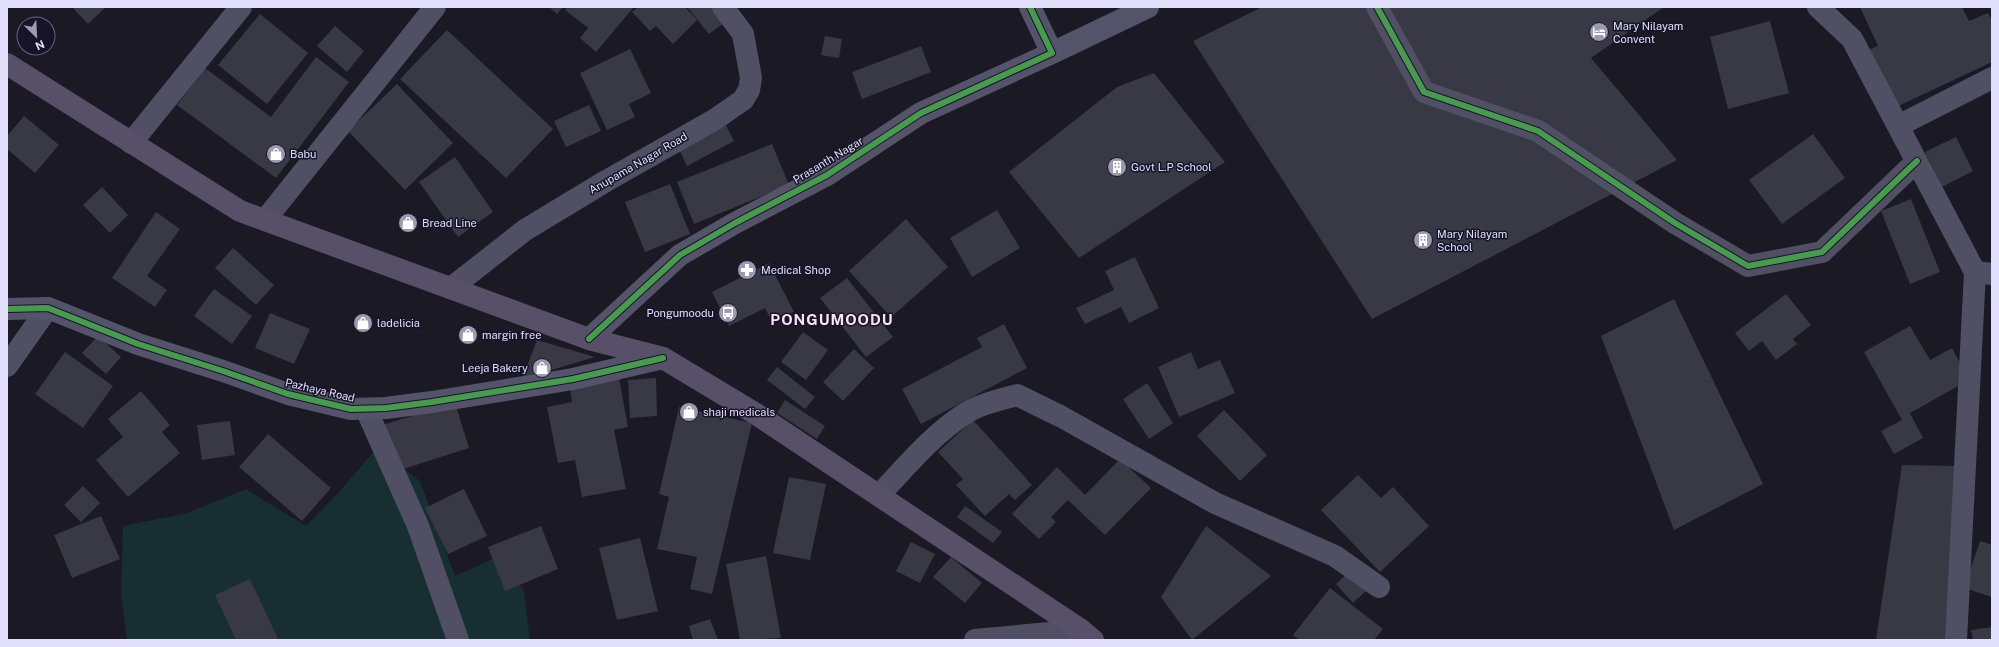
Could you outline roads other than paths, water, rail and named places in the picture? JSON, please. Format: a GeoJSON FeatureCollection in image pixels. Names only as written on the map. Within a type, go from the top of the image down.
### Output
{"type":"FeatureCollection","features":[{"type":"Feature","properties":{"kind":"main road"},"geometry":{"type":"LineString","coordinates":[[7,64],[240,211],[589,339],[662,358],[756,414],[1087,635]]}},
{"type":"Feature","properties":{"kind":"street"},"geometry":{"type":"LineString","coordinates":[[131,143],[241,7]]}},
{"type":"Feature","properties":{"kind":"street"},"geometry":{"type":"LineString","coordinates":[[265,220],[435,7]]}},
{"type":"Feature","properties":{"kind":"street","name":"Anupama Nagar Road"},"geometry":{"type":"LineString","coordinates":[[451,288],[525,230],[606,181],[719,116],[743,100],[749,90],[751,78],[743,34],[723,7]]}},
{"type":"Feature","properties":{"kind":"street"},"geometry":{"type":"LineString","coordinates":[[1030,7],[1052,53]]}},
{"type":"Feature","properties":{"kind":"street","name":"Prasanth Nagar"},"geometry":{"type":"LineString","coordinates":[[589,339],[680,255],[735,223],[827,175],[921,113],[1148,7]]}},
{"type":"Feature","properties":{"kind":"street"},"geometry":{"type":"LineString","coordinates":[[1378,7],[1424,92],[1538,131],[1675,223],[1748,266],[1822,252],[1917,161]]}},
{"type":"Feature","properties":{"kind":"street"},"geometry":{"type":"LineString","coordinates":[[1818,7],[1852,39],[1917,161],[1984,273],[1956,640]]}},
{"type":"Feature","properties":{"kind":"street"},"geometry":{"type":"LineString","coordinates":[[1898,126],[1992,78]]}},
{"type":"Feature","properties":{"kind":"street"},"geometry":{"type":"LineString","coordinates":[[7,366],[48,308]]}},
{"type":"Feature","properties":{"kind":"street","name":"Pazhaya Road"},"geometry":{"type":"LineString","coordinates":[[7,309],[48,308],[138,344],[223,371],[288,394],[351,409],[386,408],[432,402],[573,379],[662,358]]}},
{"type":"Feature","properties":{"kind":"street"},"geometry":{"type":"LineString","coordinates":[[879,495],[933,440],[963,414],[987,403],[1017,395],[1062,417],[1215,503],[1335,556],[1379,587]]}},
{"type":"Feature","properties":{"kind":"street"},"geometry":{"type":"LineString","coordinates":[[366,409],[418,526],[458,640]]}},
{"type":"Feature","properties":{"kind":"street"},"geometry":{"type":"LineString","coordinates":[[975,640],[1087,635]]}},
{"type":"Feature","properties":{"kind":"place","name":"Mary Nilayam Convent"},"geometry":{"type":"Point","coordinates":[1599,32]}},
{"type":"Feature","properties":{"kind":"place","name":"Babu"},"geometry":{"type":"Point","coordinates":[276,154]}},
{"type":"Feature","properties":{"kind":"place","name":"Govt L.P School"},"geometry":{"type":"Point","coordinates":[1117,167]}},
{"type":"Feature","properties":{"kind":"place","name":"Bread Line"},"geometry":{"type":"Point","coordinates":[408,223]}},
{"type":"Feature","properties":{"kind":"place","name":"Mary Nilayam School"},"geometry":{"type":"Point","coordinates":[1423,240]}},
{"type":"Feature","properties":{"kind":"place","name":"Medical Shop"},"geometry":{"type":"Point","coordinates":[747,270]}},
{"type":"Feature","properties":{"kind":"place","name":"Pongumoodu"},"geometry":{"type":"Point","coordinates":[728,313]}},
{"type":"Feature","properties":{"kind":"place","name":"ladelicia"},"geometry":{"type":"Point","coordinates":[363,323]}},
{"type":"Feature","properties":{"kind":"place","name":"margin free"},"geometry":{"type":"Point","coordinates":[468,335]}},
{"type":"Feature","properties":{"kind":"place","name":"Leeja Bakery"},"geometry":{"type":"Point","coordinates":[542,368]}},
{"type":"Feature","properties":{"kind":"place","name":"shaji medicals"},"geometry":{"type":"Point","coordinates":[689,412]}},
{"type":"Feature","properties":{"kind":"district","name":"PONGUMOODU"},"geometry":{"type":"Point","coordinates":[832,320]}}]}
